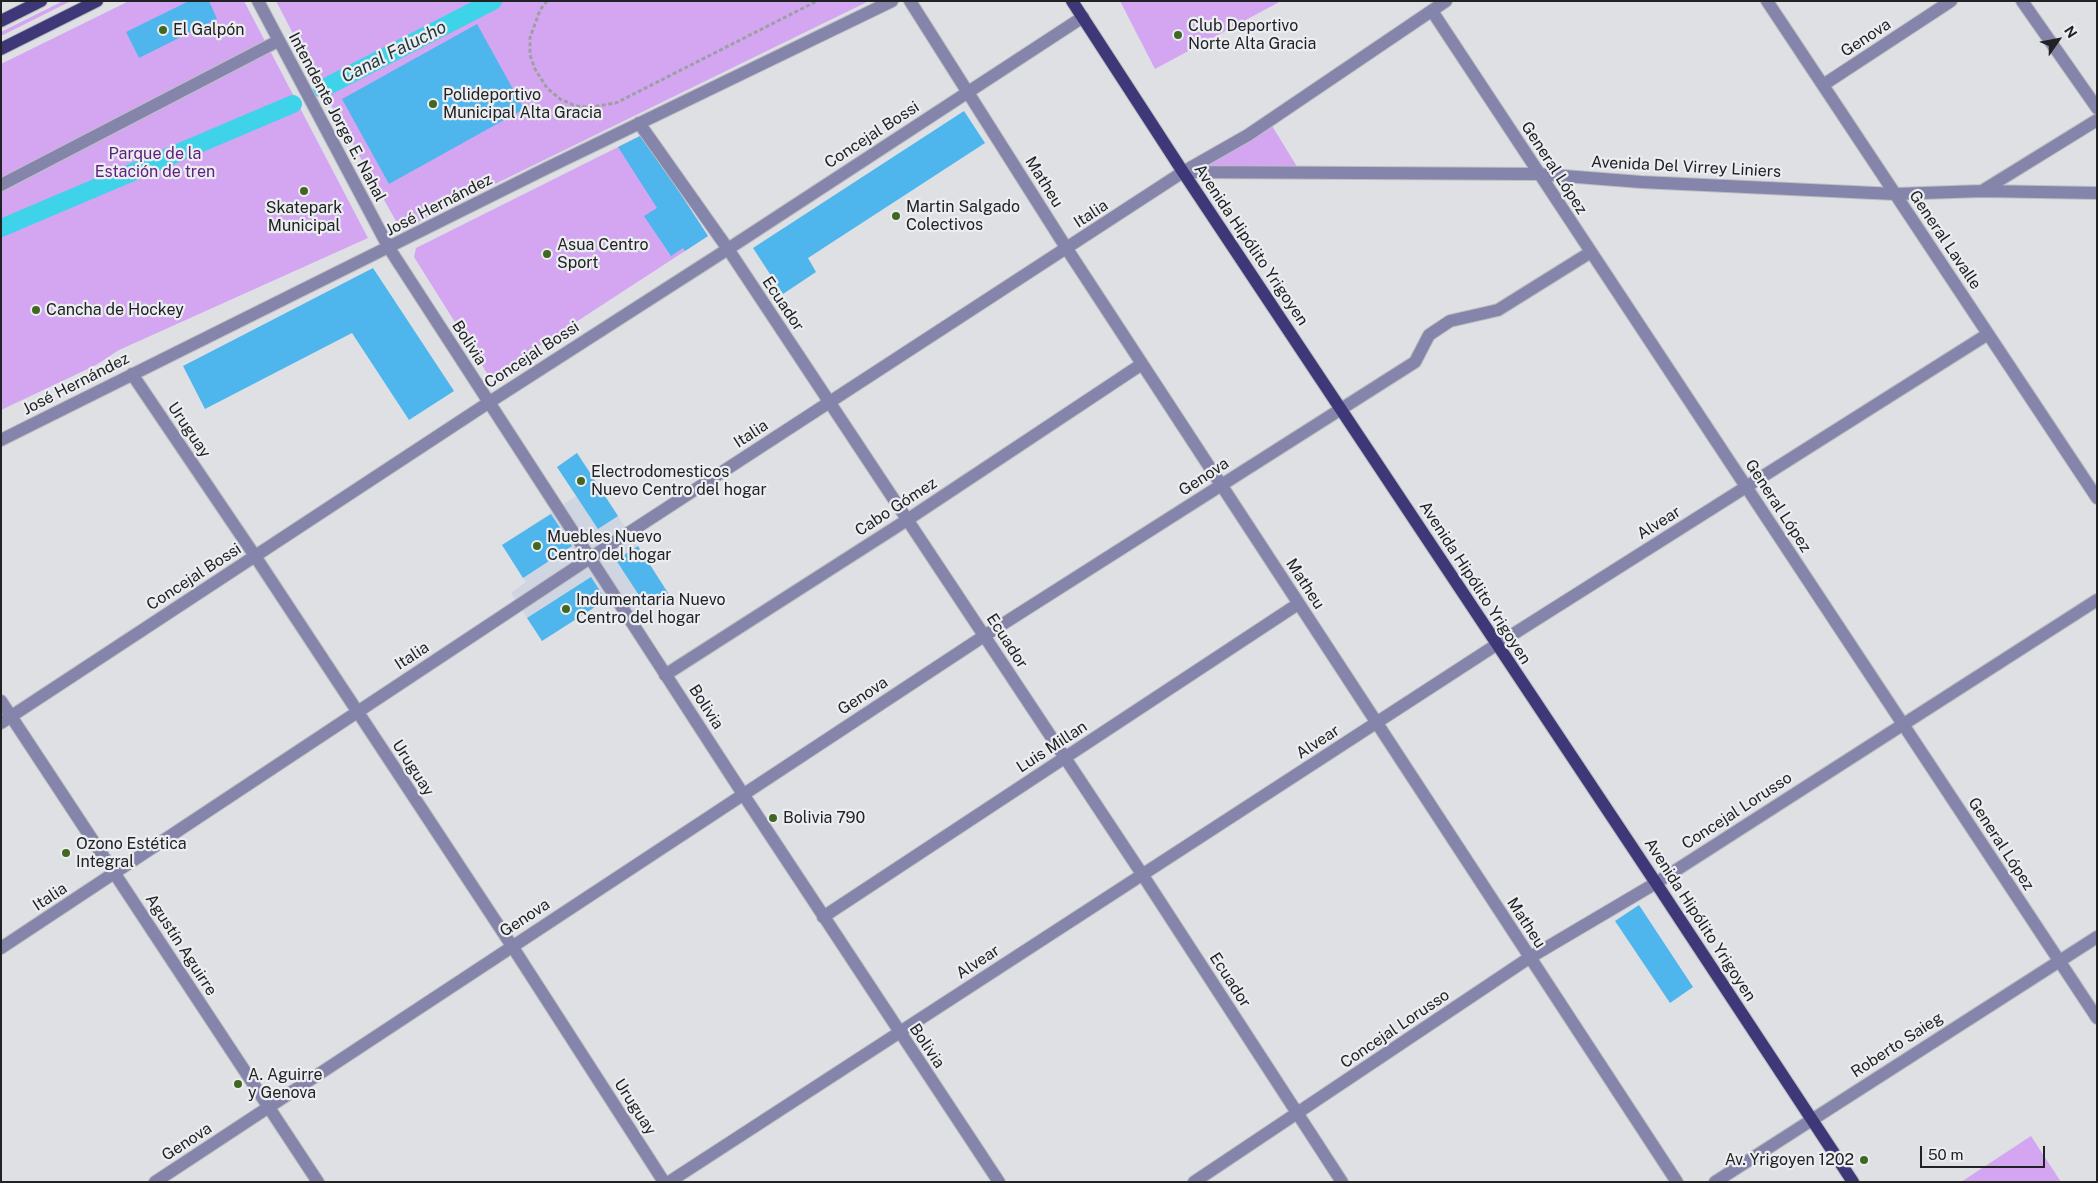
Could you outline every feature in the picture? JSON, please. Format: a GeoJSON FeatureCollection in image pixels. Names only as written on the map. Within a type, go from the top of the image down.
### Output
{"type":"FeatureCollection","features":[{"type":"Feature","properties":{"kind":"main road"},"geometry":{"type":"LineString","coordinates":[[1,21],[41,1]]}},
{"type":"Feature","properties":{"kind":"main road"},"geometry":{"type":"LineString","coordinates":[[1,49],[97,1]]}},
{"type":"Feature","properties":{"kind":"main road","name":"Avenida Hipólito Yrigoyen"},"geometry":{"type":"LineString","coordinates":[[1072,1],[1183,172],[1656,883],[1852,1182]]}},
{"type":"Feature","properties":{"kind":"street","name":"Intendente Jorge E. Nahal"},"geometry":{"type":"LineString","coordinates":[[258,1],[389,248]]}},
{"type":"Feature","properties":{"kind":"street","name":"José Hernández"},"geometry":{"type":"LineString","coordinates":[[1,440],[639,123],[892,1]]}},
{"type":"Feature","properties":{"kind":"street","name":"Matheu"},"geometry":{"type":"LineString","coordinates":[[910,1],[1066,249],[1677,1182]]}},
{"type":"Feature","properties":{"kind":"street","name":"Italia"},"geometry":{"type":"LineString","coordinates":[[1,948],[357,711],[829,402],[1183,172],[1248,135],[1446,1]]}},
{"type":"Feature","properties":{"kind":"street","name":"General Lavalle"},"geometry":{"type":"LineString","coordinates":[[1767,1],[2097,498]]}},
{"type":"Feature","properties":{"kind":"street","name":"Genova"},"geometry":{"type":"LineString","coordinates":[[1823,85],[1951,1]]}},
{"type":"Feature","properties":{"kind":"street"},"geometry":{"type":"LineString","coordinates":[[2022,1],[2097,108]]}},
{"type":"Feature","properties":{"kind":"street","name":"General López"},"geometry":{"type":"LineString","coordinates":[[1432,11],[2097,1018]]}},
{"type":"Feature","properties":{"kind":"street","name":"Concejal Bossi"},"geometry":{"type":"LineString","coordinates":[[6,719],[1082,17]]}},
{"type":"Feature","properties":{"kind":"street"},"geometry":{"type":"LineString","coordinates":[[1,185],[278,41]]}},
{"type":"Feature","properties":{"kind":"street"},"geometry":{"type":"LineString","coordinates":[[1982,191],[2097,120]]}},
{"type":"Feature","properties":{"kind":"street","name":"Ecuador"},"geometry":{"type":"LineString","coordinates":[[639,123],[728,249],[1142,874],[1342,1182]]}},
{"type":"Feature","properties":{"kind":"street","name":"Avenida Del Virrey Liniers"},"geometry":{"type":"LineString","coordinates":[[1183,172],[1539,174],[1641,182],[1895,194],[1982,191],[2097,193]]}},
{"type":"Feature","properties":{"kind":"street","name":"Bolivia"},"geometry":{"type":"LineString","coordinates":[[389,248],[899,1034],[999,1182]]}},
{"type":"Feature","properties":{"kind":"street","name":"Genova"},"geometry":{"type":"LineString","coordinates":[[155,1182],[984,636],[1415,362],[1429,335],[1450,321],[1498,310],[1591,252]]}},
{"type":"Feature","properties":{"kind":"street","name":"Alvear"},"geometry":{"type":"LineString","coordinates":[[669,1182],[1496,645],[1988,334]]}},
{"type":"Feature","properties":{"kind":"street","name":"Cabo Gómez"},"geometry":{"type":"LineString","coordinates":[[666,675],[907,520],[1142,364]]}},
{"type":"Feature","properties":{"kind":"street","name":"Uruguay"},"geometry":{"type":"LineString","coordinates":[[132,374],[255,556],[512,946],[664,1182]]}},
{"type":"Feature","properties":{"kind":"street","name":"Concejal Lorusso"},"geometry":{"type":"LineString","coordinates":[[1194,1182],[1529,958],[1656,883],[2097,600]]}},
{"type":"Feature","properties":{"kind":"street","name":"Luis Millan"},"geometry":{"type":"LineString","coordinates":[[823,917],[1298,604]]}},
{"type":"Feature","properties":{"kind":"street","name":"Agustín Aguirre"},"geometry":{"type":"LineString","coordinates":[[1,701],[6,719],[114,873],[318,1182]]}},
{"type":"Feature","properties":{"kind":"street","name":"Roberto Saieg"},"geometry":{"type":"LineString","coordinates":[[1715,1182],[2097,936]]}},
{"type":"Feature","properties":{"kind":"path"},"geometry":{"type":"LineString","coordinates":[[547,1],[540,10],[530,38],[530,54],[535,69],[547,88],[560,99],[576,106],[591,107],[604,106],[616,102],[817,1]]}},
{"type":"Feature","properties":{"kind":"shaded area"},"geometry":{"type":"Polygon","coordinates":[[[577,453],[668,593],[627,616],[613,595],[542,641],[511,593],[526,582],[502,545],[576,496],[557,467],[577,453]]]}},
{"type":"Feature","properties":{"kind":"green space"},"geometry":{"type":"Polygon","coordinates":[[[63,1],[71,1],[1,36],[1,32],[63,1]]]}},
{"type":"Feature","properties":{"kind":"green space","name":"Parque de la Estación de tren"},"geometry":{"type":"Polygon","coordinates":[[[129,1],[244,1],[368,238],[119,350],[96,365],[1,410],[1,64],[129,1]]]}},
{"type":"Feature","properties":{"kind":"green space"},"geometry":{"type":"Polygon","coordinates":[[[276,1],[869,1],[401,230],[322,89],[276,1]]]}},
{"type":"Feature","properties":{"kind":"green space","name":"Club Deportivo Norte Alta Gracia"},"geometry":{"type":"Polygon","coordinates":[[[1120,1],[1281,1],[1155,69],[1120,1]]]}},
{"type":"Feature","properties":{"kind":"green space"},"geometry":{"type":"Polygon","coordinates":[[[1269,121],[1301,173],[1197,166],[1269,121]]]}},
{"type":"Feature","properties":{"kind":"green space","name":"Asua Centro Sport"},"geometry":{"type":"Polygon","coordinates":[[[642,135],[708,236],[490,378],[414,257],[416,248],[642,135]]]}},
{"type":"Feature","properties":{"kind":"green space"},"geometry":{"type":"Polygon","coordinates":[[[2031,1136],[2061,1182],[1961,1182],[2031,1136]]]}},
{"type":"Feature","properties":{"kind":"building","name":"El Galpón"},"geometry":{"type":"Polygon","coordinates":[[[189,1],[209,1],[217,19],[139,58],[126,32],[189,1]]]}},
{"type":"Feature","properties":{"kind":"building","name":"Polideportivo Municipal Alta Gracia"},"geometry":{"type":"Polygon","coordinates":[[[477,24],[524,109],[389,184],[342,99],[477,24]]]}},
{"type":"Feature","properties":{"kind":"building"},"geometry":{"type":"Polygon","coordinates":[[[964,111],[985,143],[808,258],[816,272],[783,294],[753,248],[964,111]]]}},
{"type":"Feature","properties":{"kind":"building"},"geometry":{"type":"Polygon","coordinates":[[[642,135],[708,236],[685,251],[683,248],[671,256],[644,216],[657,208],[618,147],[642,135]]]}},
{"type":"Feature","properties":{"kind":"building"},"geometry":{"type":"Polygon","coordinates":[[[373,268],[454,391],[409,420],[352,333],[205,409],[183,366],[373,268]]]}},
{"type":"Feature","properties":{"kind":"building","name":"Electrodomesticos Nuevo Centro del hogar"},"geometry":{"type":"Polygon","coordinates":[[[577,453],[618,516],[598,529],[557,467],[577,453]]]}},
{"type":"Feature","properties":{"kind":"building","name":"Muebles Nuevo Centro del hogar"},"geometry":{"type":"Polygon","coordinates":[[[551,514],[572,546],[523,578],[502,545],[551,514]]]}},
{"type":"Feature","properties":{"kind":"building"},"geometry":{"type":"Polygon","coordinates":[[[638,546],[668,593],[646,606],[616,560],[638,546]]]}},
{"type":"Feature","properties":{"kind":"building","name":"Indumentaria Nuevo Centro del hogar"},"geometry":{"type":"Polygon","coordinates":[[[591,577],[606,600],[542,641],[527,618],[591,577]]]}},
{"type":"Feature","properties":{"kind":"building"},"geometry":{"type":"Polygon","coordinates":[[[1639,905],[1693,987],[1670,1003],[1615,921],[1639,905]]]}},
{"type":"Feature","properties":{"kind":"waterway","name":"Canal Falucho"},"geometry":{"type":"LineString","coordinates":[[322,89],[493,1]]}},
{"type":"Feature","properties":{"kind":"waterway","name":"Canal Falucho"},"geometry":{"type":"LineString","coordinates":[[1,228],[293,104]]}},
{"type":"Feature","properties":{"kind":"place","name":"El Galpón"},"geometry":{"type":"Point","coordinates":[163,30]}},
{"type":"Feature","properties":{"kind":"place","name":"Club Deportivo Norte Alta Gracia"},"geometry":{"type":"Point","coordinates":[1178,35]}},
{"type":"Feature","properties":{"kind":"place","name":"Polideportivo Municipal Alta Gracia"},"geometry":{"type":"Point","coordinates":[433,104]}},
{"type":"Feature","properties":{"kind":"place","name":"Skatepark Municipal"},"geometry":{"type":"Point","coordinates":[304,191]}},
{"type":"Feature","properties":{"kind":"place","name":"Martin Salgado Colectivos"},"geometry":{"type":"Point","coordinates":[896,216]}},
{"type":"Feature","properties":{"kind":"place","name":"Asua Centro Sport"},"geometry":{"type":"Point","coordinates":[547,254]}},
{"type":"Feature","properties":{"kind":"place","name":"Cancha de Hockey"},"geometry":{"type":"Point","coordinates":[36,310]}},
{"type":"Feature","properties":{"kind":"place","name":"Electrodomesticos Nuevo Centro del hogar"},"geometry":{"type":"Point","coordinates":[581,481]}},
{"type":"Feature","properties":{"kind":"place","name":"Muebles Nuevo Centro del hogar"},"geometry":{"type":"Point","coordinates":[537,546]}},
{"type":"Feature","properties":{"kind":"place","name":"Indumentaria Nuevo Centro del hogar"},"geometry":{"type":"Point","coordinates":[566,609]}},
{"type":"Feature","properties":{"kind":"place","name":"Bolivia 790"},"geometry":{"type":"Point","coordinates":[773,818]}},
{"type":"Feature","properties":{"kind":"place","name":"Ozono Estética Integral"},"geometry":{"type":"Point","coordinates":[66,853]}},
{"type":"Feature","properties":{"kind":"place","name":"A. Aguirre y Genova"},"geometry":{"type":"Point","coordinates":[238,1084]}},
{"type":"Feature","properties":{"kind":"place","name":"Av. Yrigoyen 1202"},"geometry":{"type":"Point","coordinates":[1864,1160]}}]}
